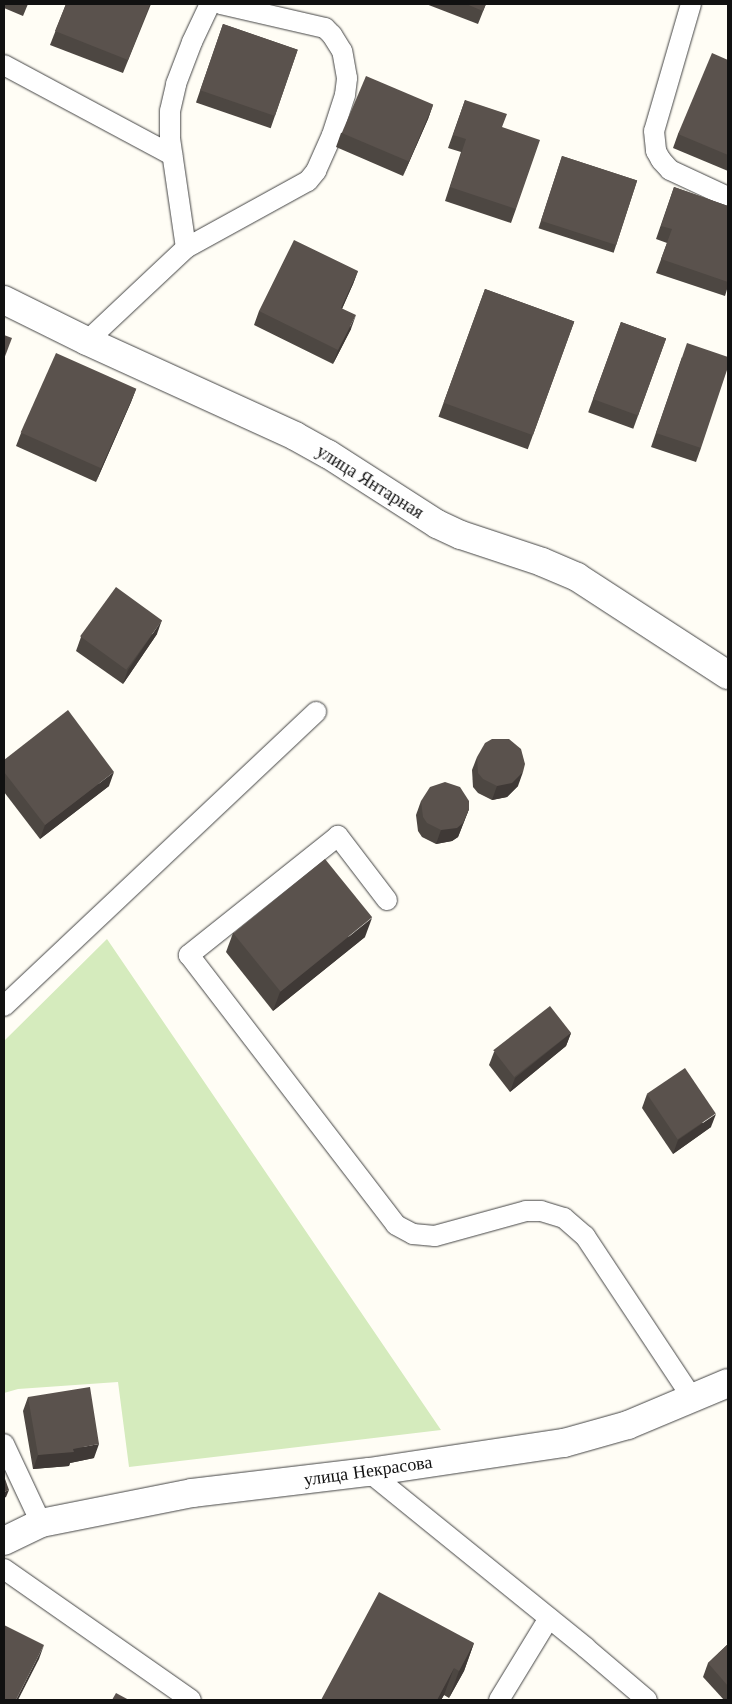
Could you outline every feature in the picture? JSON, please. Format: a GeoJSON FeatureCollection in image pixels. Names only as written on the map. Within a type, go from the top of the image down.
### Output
{"type":"FeatureCollection","features":[{"type":"Feature","properties":{"kind":"street","name":"улица Янтарная"},"geometry":{"type":"LineString","coordinates":[[4,300],[87,341],[295,436],[328,454],[437,524],[461,535],[542,562],[577,577],[728,675]]}},
{"type":"Feature","properties":{"kind":"street","name":"улица Некрасова"},"geometry":{"type":"LineString","coordinates":[[4,1541],[41,1523],[192,1493],[369,1472],[564,1443],[628,1425],[728,1383]]}},
{"type":"Feature","properties":{"kind":"lane"},"geometry":{"type":"LineString","coordinates":[[186,248],[172,155],[170,111],[176,84],[192,42],[210,4]]}},
{"type":"Feature","properties":{"kind":"lane"},"geometry":{"type":"LineString","coordinates":[[87,341],[186,248],[308,181],[320,164],[345,94],[347,78],[344,56],[338,43],[325,28],[221,4]]}},
{"type":"Feature","properties":{"kind":"lane"},"geometry":{"type":"LineString","coordinates":[[691,4],[654,131],[656,151],[670,170],[728,197]]}},
{"type":"Feature","properties":{"kind":"lane"},"geometry":{"type":"LineString","coordinates":[[4,66],[172,155]]}},
{"type":"Feature","properties":{"kind":"lane"},"geometry":{"type":"LineString","coordinates":[[4,1006],[316,712]]}},
{"type":"Feature","properties":{"kind":"lane"},"geometry":{"type":"LineString","coordinates":[[387,900],[338,836],[189,955],[396,1225],[413,1234],[435,1236],[526,1211],[541,1211],[564,1218],[585,1236],[693,1399]]}},
{"type":"Feature","properties":{"kind":"lane"},"geometry":{"type":"LineString","coordinates":[[4,1444],[41,1523]]}},
{"type":"Feature","properties":{"kind":"lane"},"geometry":{"type":"LineString","coordinates":[[369,1472],[647,1700]]}},
{"type":"Feature","properties":{"kind":"lane"},"geometry":{"type":"LineString","coordinates":[[4,1569],[191,1700]]}},
{"type":"Feature","properties":{"kind":"lane"},"geometry":{"type":"LineString","coordinates":[[499,1700],[549,1618]]}},
{"type":"Feature","properties":{"kind":"green space"},"geometry":{"type":"Polygon","coordinates":[[[107,939],[441,1430],[129,1467],[118,1382],[18,1389],[4,1393],[4,1041],[107,939]]]}},
{"type":"Feature","properties":{"kind":"building"},"geometry":{"type":"Polygon","coordinates":[[[66,4],[150,4],[128,60],[55,31],[66,4]]]}},
{"type":"Feature","properties":{"kind":"building"},"geometry":{"type":"Polygon","coordinates":[[[466,4],[486,4],[483,11],[466,4]]]}},
{"type":"Feature","properties":{"kind":"building"},"geometry":{"type":"Polygon","coordinates":[[[223,24],[298,50],[275,116],[200,90],[223,24]]]}},
{"type":"Feature","properties":{"kind":"building"},"geometry":{"type":"Polygon","coordinates":[[[712,53],[728,60],[728,155],[678,134],[712,53]]]}},
{"type":"Feature","properties":{"kind":"building"},"geometry":{"type":"Polygon","coordinates":[[[366,76],[433,105],[409,162],[342,133],[366,76]]]}},
{"type":"Feature","properties":{"kind":"building"},"geometry":{"type":"Polygon","coordinates":[[[465,100],[507,114],[502,127],[540,140],[516,209],[450,187],[466,139],[453,135],[465,100]]]}},
{"type":"Feature","properties":{"kind":"building"},"geometry":{"type":"Polygon","coordinates":[[[562,156],[637,180],[616,245],[541,221],[562,156]]]}},
{"type":"Feature","properties":{"kind":"building"},"geometry":{"type":"Polygon","coordinates":[[[674,187],[728,206],[728,282],[661,259],[672,229],[661,226],[674,187]]]}},
{"type":"Feature","properties":{"kind":"building"},"geometry":{"type":"Polygon","coordinates":[[[294,240],[358,271],[341,308],[356,315],[338,350],[259,311],[294,240]]]}},
{"type":"Feature","properties":{"kind":"building"},"geometry":{"type":"Polygon","coordinates":[[[485,289],[574,321],[533,435],[444,403],[485,289]]]}},
{"type":"Feature","properties":{"kind":"building"},"geometry":{"type":"Polygon","coordinates":[[[621,322],[666,338],[638,415],[593,399],[621,322]]]}},
{"type":"Feature","properties":{"kind":"building"},"geometry":{"type":"Polygon","coordinates":[[[4,335],[12,338],[4,359],[4,335]]]}},
{"type":"Feature","properties":{"kind":"building"},"geometry":{"type":"Polygon","coordinates":[[[687,343],[728,357],[728,367],[701,448],[656,433],[687,343]]]}},
{"type":"Feature","properties":{"kind":"building"},"geometry":{"type":"Polygon","coordinates":[[[56,353],[136,389],[101,468],[21,432],[56,353]]]}},
{"type":"Feature","properties":{"kind":"building"},"geometry":{"type":"Polygon","coordinates":[[[116,587],[162,621],[126,670],[80,636],[116,587]]]}},
{"type":"Feature","properties":{"kind":"building"},"geometry":{"type":"Polygon","coordinates":[[[68,710],[114,772],[45,825],[4,772],[4,760],[68,710]]]}},
{"type":"Feature","properties":{"kind":"building"},"geometry":{"type":"Polygon","coordinates":[[[492,739],[509,739],[521,749],[525,764],[523,772],[512,783],[497,786],[483,779],[478,773],[477,757],[485,743],[492,739]]]}},
{"type":"Feature","properties":{"kind":"building"},"geometry":{"type":"Polygon","coordinates":[[[445,782],[460,787],[469,801],[469,809],[463,823],[457,828],[441,830],[427,823],[423,817],[421,801],[430,787],[445,782]]]}},
{"type":"Feature","properties":{"kind":"building"},"geometry":{"type":"Polygon","coordinates":[[[325,859],[372,917],[280,992],[233,933],[325,859]]]}},
{"type":"Feature","properties":{"kind":"building"},"geometry":{"type":"Polygon","coordinates":[[[550,1006],[571,1033],[514,1077],[493,1050],[550,1006]]]}},
{"type":"Feature","properties":{"kind":"building"},"geometry":{"type":"Polygon","coordinates":[[[685,1068],[716,1114],[678,1139],[647,1094],[685,1068]]]}},
{"type":"Feature","properties":{"kind":"building"},"geometry":{"type":"Polygon","coordinates":[[[90,1387],[99,1444],[73,1449],[74,1452],[38,1455],[28,1397],[90,1387]]]}},
{"type":"Feature","properties":{"kind":"building"},"geometry":{"type":"Polygon","coordinates":[[[4,1476],[9,1490],[4,1492],[4,1476]]]}},
{"type":"Feature","properties":{"kind":"building"},"geometry":{"type":"Polygon","coordinates":[[[379,1592],[474,1643],[459,1671],[454,1668],[437,1700],[321,1700],[379,1592]]]}},
{"type":"Feature","properties":{"kind":"building"},"geometry":{"type":"Polygon","coordinates":[[[4,1625],[44,1645],[16,1700],[4,1700],[4,1625]]]}},
{"type":"Feature","properties":{"kind":"building"},"geometry":{"type":"Polygon","coordinates":[[[728,1644],[728,1686],[708,1663],[728,1644]]]}},
{"type":"Feature","properties":{"kind":"building"},"geometry":{"type":"Polygon","coordinates":[[[116,1693],[129,1700],[112,1700],[116,1693]]]}}]}
